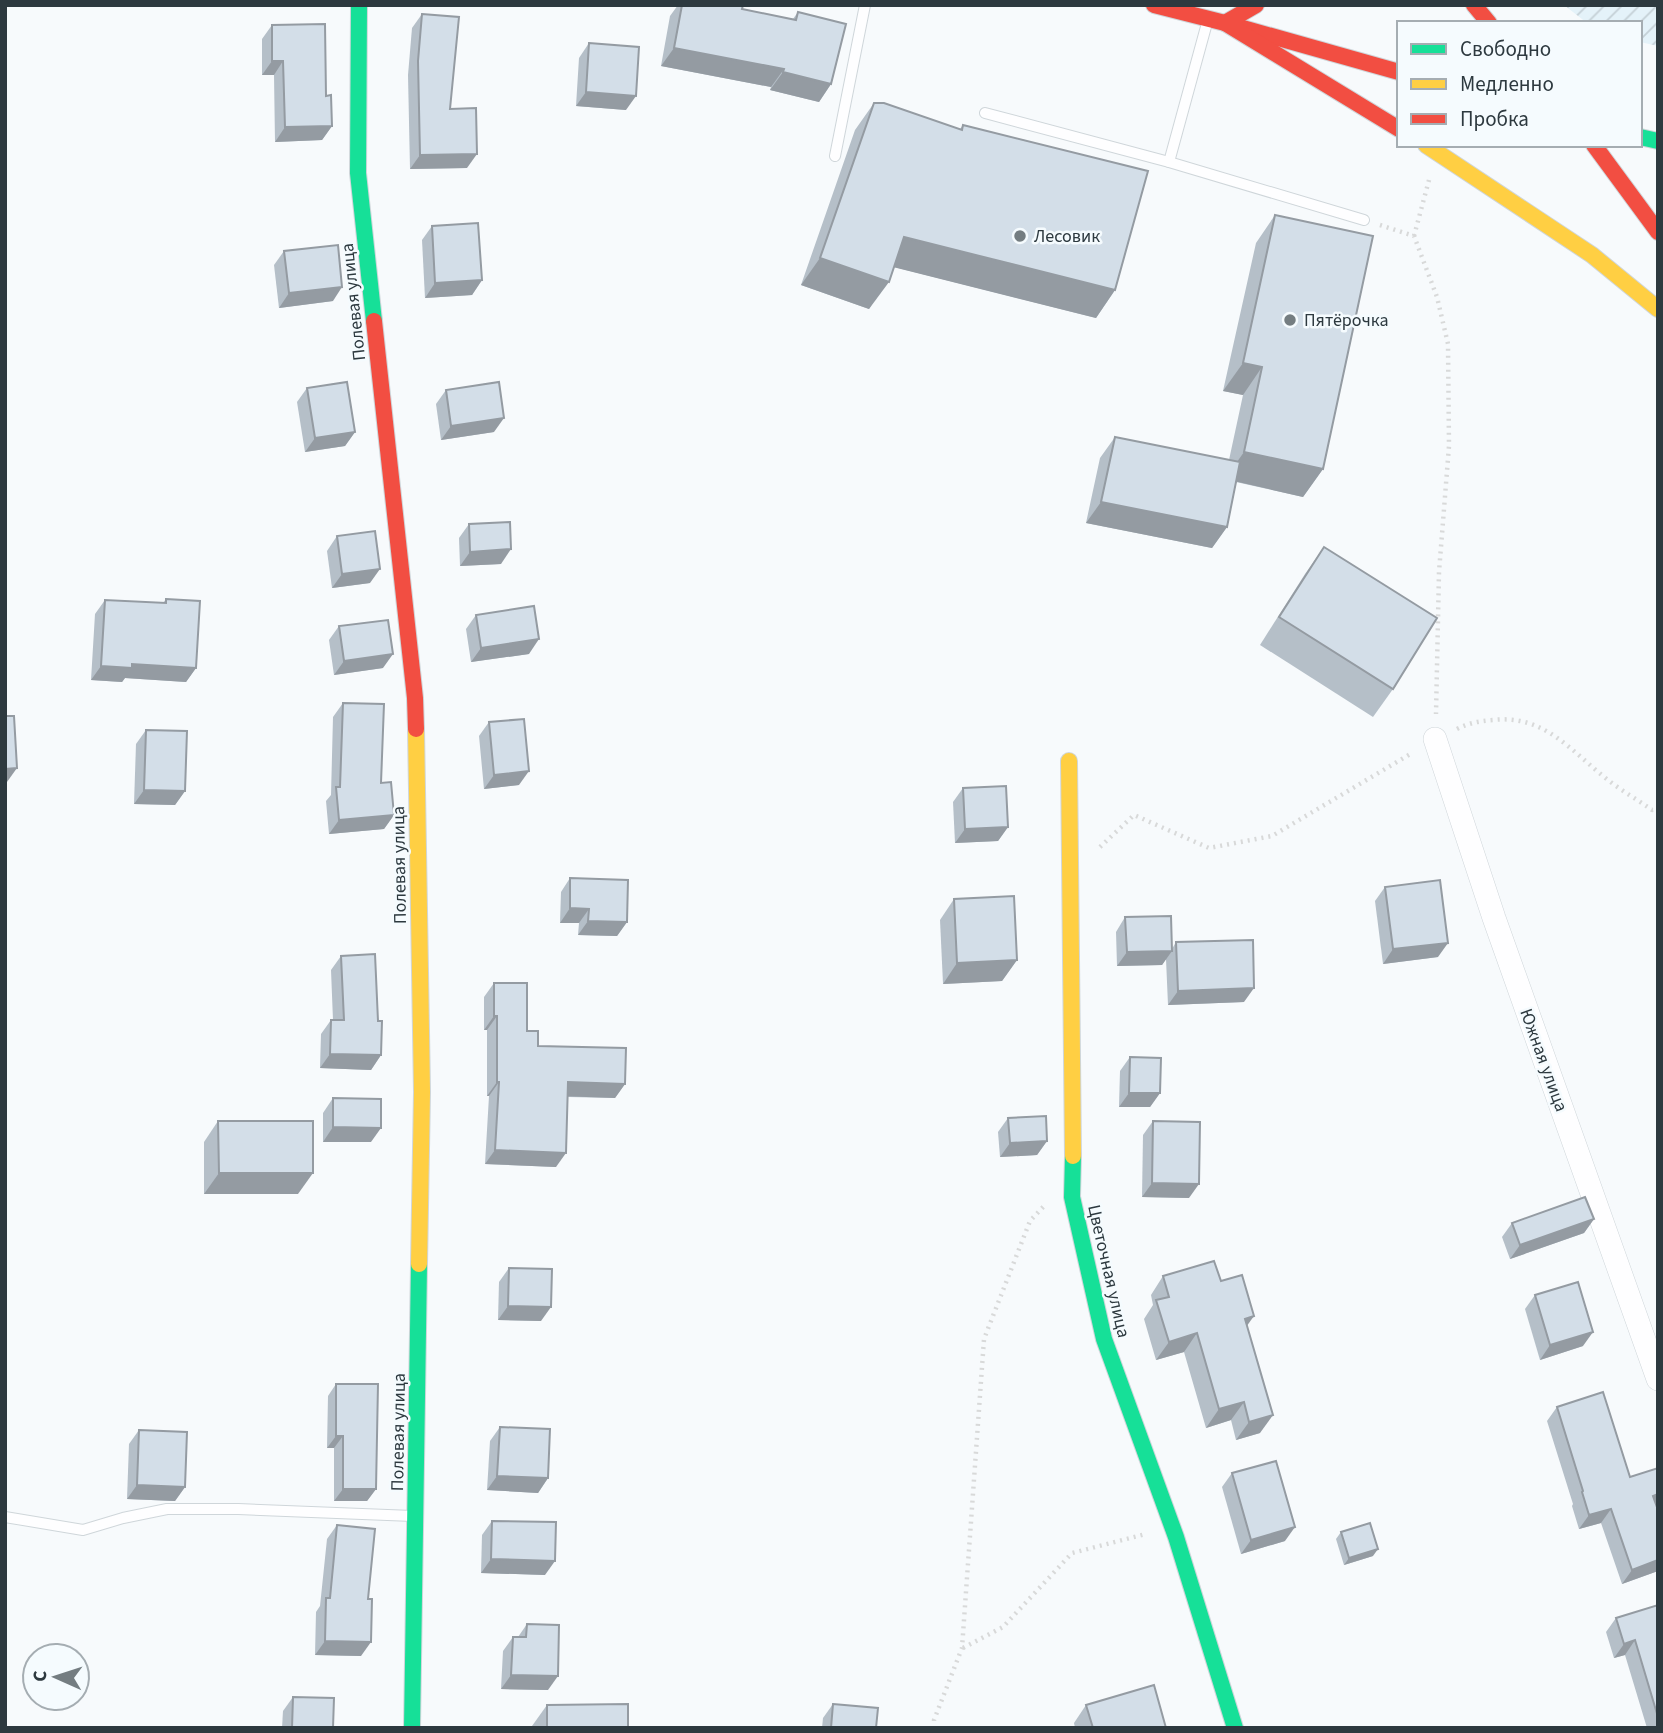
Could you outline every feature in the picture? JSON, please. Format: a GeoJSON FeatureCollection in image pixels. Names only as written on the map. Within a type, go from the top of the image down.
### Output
{"type":"FeatureCollection","features":[{"type":"Feature","properties":{"kind":"street","name":"Полевая улица"},"geometry":{"type":"LineString","coordinates":[[359,5],[358,173],[415,698],[422,1092],[412,1728]]}},
{"type":"Feature","properties":{"kind":"street"},"geometry":{"type":"LineString","coordinates":[[1154,5],[1397,71]]}},
{"type":"Feature","properties":{"kind":"street"},"geometry":{"type":"LineString","coordinates":[[1225,23],[1256,5]]}},
{"type":"Feature","properties":{"kind":"street"},"geometry":{"type":"LineString","coordinates":[[1474,5],[1487,21]]}},
{"type":"Feature","properties":{"kind":"street"},"geometry":{"type":"LineString","coordinates":[[1225,23],[1397,128]]}},
{"type":"Feature","properties":{"kind":"street"},"geometry":{"type":"LineString","coordinates":[[1595,147],[1658,232]]}},
{"type":"Feature","properties":{"kind":"street"},"geometry":{"type":"LineString","coordinates":[[1431,148],[1592,255],[1658,309]]}},
{"type":"Feature","properties":{"kind":"street","name":"Южная улица"},"geometry":{"type":"LineString","coordinates":[[1435,739],[1494,918],[1658,1380]]}},
{"type":"Feature","properties":{"kind":"street","name":"Цветочная улица"},"geometry":{"type":"LineString","coordinates":[[1069,761],[1072,1197],[1104,1339],[1176,1538],[1235,1728]]}},
{"type":"Feature","properties":{"kind":"lane"},"geometry":{"type":"LineString","coordinates":[[835,156],[865,5]]}},
{"type":"Feature","properties":{"kind":"lane"},"geometry":{"type":"LineString","coordinates":[[1169,162],[1208,19]]}},
{"type":"Feature","properties":{"kind":"lane"},"geometry":{"type":"LineString","coordinates":[[985,113],[1169,162],[1364,220]]}},
{"type":"Feature","properties":{"kind":"lane"},"geometry":{"type":"LineString","coordinates":[[5,1517],[83,1530],[166,1509],[415,1516]]}},
{"type":"Feature","properties":{"kind":"path"},"geometry":{"type":"LineString","coordinates":[[1431,148],[1414,236],[1437,297],[1448,344],[1449,446],[1439,572],[1435,739]]}},
{"type":"Feature","properties":{"kind":"path"},"geometry":{"type":"LineString","coordinates":[[1364,220],[1414,236]]}},
{"type":"Feature","properties":{"kind":"path"},"geometry":{"type":"LineString","coordinates":[[1070,882],[1087,875],[1100,846],[1134,815],[1209,848],[1272,836],[1435,739],[1470,722],[1504,719],[1538,725],[1566,743],[1608,780],[1653,810],[1658,809]]}},
{"type":"Feature","properties":{"kind":"path"},"geometry":{"type":"LineString","coordinates":[[934,1728],[934,1720],[962,1648],[984,1339],[1030,1221],[1073,1173]]}},
{"type":"Feature","properties":{"kind":"path"},"geometry":{"type":"LineString","coordinates":[[962,1648],[1003,1627],[1072,1553],[1144,1534],[1176,1538]]}},
{"type":"Feature","properties":{"kind":"shaded area"},"geometry":{"type":"Polygon","coordinates":[[[1564,5],[1658,5],[1658,46],[1642,42],[1642,21],[1584,21],[1564,5]]]}},
{"type":"Feature","properties":{"kind":"building"},"geometry":{"type":"Polygon","coordinates":[[[682,5],[743,5],[742,9],[796,20],[798,12],[846,24],[831,84],[783,72],[784,69],[674,48],[682,5]]]}},
{"type":"Feature","properties":{"kind":"building"},"geometry":{"type":"Polygon","coordinates":[[[422,14],[459,17],[450,109],[476,108],[477,154],[420,155],[418,61],[422,14]]]}},
{"type":"Feature","properties":{"kind":"building"},"geometry":{"type":"Polygon","coordinates":[[[325,24],[326,96],[331,95],[332,126],[285,127],[283,61],[272,61],[272,25],[325,24]]]}},
{"type":"Feature","properties":{"kind":"building"},"geometry":{"type":"Polygon","coordinates":[[[589,43],[639,47],[636,96],[586,92],[589,43]]]}},
{"type":"Feature","properties":{"kind":"building"},"geometry":{"type":"Polygon","coordinates":[[[874,103],[884,103],[962,130],[963,125],[1148,171],[1115,290],[904,237],[889,282],[820,258],[874,103]]]}},
{"type":"Feature","properties":{"kind":"building"},"geometry":{"type":"Polygon","coordinates":[[[1275,215],[1373,236],[1323,469],[1244,452],[1262,367],[1243,363],[1275,215]]]}},
{"type":"Feature","properties":{"kind":"building"},"geometry":{"type":"Polygon","coordinates":[[[478,223],[482,280],[435,283],[432,226],[478,223]]]}},
{"type":"Feature","properties":{"kind":"building"},"geometry":{"type":"Polygon","coordinates":[[[338,245],[342,287],[289,293],[284,251],[338,245]]]}},
{"type":"Feature","properties":{"kind":"building"},"geometry":{"type":"Polygon","coordinates":[[[347,382],[355,432],[315,438],[307,388],[347,382]]]}},
{"type":"Feature","properties":{"kind":"building"},"geometry":{"type":"Polygon","coordinates":[[[499,382],[504,418],[451,426],[446,390],[499,382]]]}},
{"type":"Feature","properties":{"kind":"building"},"geometry":{"type":"Polygon","coordinates":[[[1115,437],[1240,462],[1227,527],[1101,502],[1115,437]]]}},
{"type":"Feature","properties":{"kind":"building"},"geometry":{"type":"Polygon","coordinates":[[[510,522],[511,549],[470,552],[469,524],[510,522]]]}},
{"type":"Feature","properties":{"kind":"building"},"geometry":{"type":"Polygon","coordinates":[[[375,531],[380,569],[342,574],[337,536],[375,531]]]}},
{"type":"Feature","properties":{"kind":"building"},"geometry":{"type":"Polygon","coordinates":[[[1324,547],[1437,618],[1393,689],[1279,617],[1324,547]]]}},
{"type":"Feature","properties":{"kind":"building"},"geometry":{"type":"Polygon","coordinates":[[[166,599],[200,601],[196,668],[132,664],[132,668],[101,666],[105,600],[166,603],[166,599]]]}},
{"type":"Feature","properties":{"kind":"building"},"geometry":{"type":"Polygon","coordinates":[[[534,606],[539,639],[481,648],[476,615],[534,606]]]}},
{"type":"Feature","properties":{"kind":"building"},"geometry":{"type":"Polygon","coordinates":[[[388,620],[393,654],[344,661],[339,626],[388,620]]]}},
{"type":"Feature","properties":{"kind":"building"},"geometry":{"type":"Polygon","coordinates":[[[343,703],[384,704],[381,783],[391,782],[394,815],[339,820],[336,787],[340,787],[343,703]]]}},
{"type":"Feature","properties":{"kind":"building"},"geometry":{"type":"Polygon","coordinates":[[[5,716],[14,716],[17,768],[5,769],[5,716]]]}},
{"type":"Feature","properties":{"kind":"building"},"geometry":{"type":"Polygon","coordinates":[[[524,719],[529,771],[494,775],[489,722],[524,719]]]}},
{"type":"Feature","properties":{"kind":"building"},"geometry":{"type":"Polygon","coordinates":[[[146,730],[187,731],[185,791],[144,790],[146,730]]]}},
{"type":"Feature","properties":{"kind":"building"},"geometry":{"type":"Polygon","coordinates":[[[1006,786],[1008,827],[965,829],[963,788],[1006,786]]]}},
{"type":"Feature","properties":{"kind":"building"},"geometry":{"type":"Polygon","coordinates":[[[570,878],[628,880],[627,922],[588,921],[589,909],[570,908],[570,878]]]}},
{"type":"Feature","properties":{"kind":"building"},"geometry":{"type":"Polygon","coordinates":[[[1440,880],[1448,943],[1393,949],[1385,887],[1440,880]]]}},
{"type":"Feature","properties":{"kind":"building"},"geometry":{"type":"Polygon","coordinates":[[[1014,896],[1017,960],[957,963],[954,899],[1014,896]]]}},
{"type":"Feature","properties":{"kind":"building"},"geometry":{"type":"Polygon","coordinates":[[[1171,916],[1172,951],[1127,952],[1125,917],[1171,916]]]}},
{"type":"Feature","properties":{"kind":"building"},"geometry":{"type":"Polygon","coordinates":[[[1253,940],[1254,988],[1178,991],[1176,942],[1253,940]]]}},
{"type":"Feature","properties":{"kind":"building"},"geometry":{"type":"Polygon","coordinates":[[[375,954],[378,1021],[382,1021],[381,1055],[330,1054],[331,1020],[344,1020],[341,956],[375,954]]]}},
{"type":"Feature","properties":{"kind":"building"},"geometry":{"type":"Polygon","coordinates":[[[494,983],[527,983],[527,1031],[538,1031],[538,1046],[626,1048],[625,1084],[568,1082],[566,1153],[495,1150],[499,1082],[494,983]]]}},
{"type":"Feature","properties":{"kind":"building"},"geometry":{"type":"Polygon","coordinates":[[[1130,1057],[1161,1058],[1160,1093],[1129,1093],[1130,1057]]]}},
{"type":"Feature","properties":{"kind":"building"},"geometry":{"type":"Polygon","coordinates":[[[333,1098],[381,1099],[381,1128],[333,1127],[333,1098]]]}},
{"type":"Feature","properties":{"kind":"building"},"geometry":{"type":"Polygon","coordinates":[[[1046,1116],[1047,1141],[1010,1143],[1008,1118],[1046,1116]]]}},
{"type":"Feature","properties":{"kind":"building"},"geometry":{"type":"Polygon","coordinates":[[[218,1121],[313,1121],[313,1173],[219,1173],[218,1121]]]}},
{"type":"Feature","properties":{"kind":"building"},"geometry":{"type":"Polygon","coordinates":[[[1153,1121],[1200,1122],[1199,1184],[1152,1183],[1153,1121]]]}},
{"type":"Feature","properties":{"kind":"building"},"geometry":{"type":"Polygon","coordinates":[[[1585,1197],[1594,1219],[1520,1245],[1512,1223],[1585,1197]]]}},
{"type":"Feature","properties":{"kind":"building"},"geometry":{"type":"Polygon","coordinates":[[[1214,1261],[1221,1281],[1242,1275],[1254,1316],[1245,1319],[1273,1415],[1249,1422],[1244,1402],[1219,1409],[1197,1333],[1169,1342],[1156,1300],[1169,1297],[1163,1276],[1214,1261]]]}},
{"type":"Feature","properties":{"kind":"building"},"geometry":{"type":"Polygon","coordinates":[[[509,1268],[552,1269],[551,1307],[508,1306],[509,1268]]]}},
{"type":"Feature","properties":{"kind":"building"},"geometry":{"type":"Polygon","coordinates":[[[1578,1282],[1593,1332],[1550,1345],[1535,1295],[1578,1282]]]}},
{"type":"Feature","properties":{"kind":"building"},"geometry":{"type":"Polygon","coordinates":[[[336,1384],[378,1384],[376,1489],[343,1489],[343,1436],[336,1436],[336,1384]]]}},
{"type":"Feature","properties":{"kind":"building"},"geometry":{"type":"Polygon","coordinates":[[[1603,1392],[1630,1477],[1658,1468],[1658,1494],[1653,1496],[1658,1510],[1658,1560],[1632,1570],[1611,1509],[1589,1515],[1557,1407],[1603,1392]]]}},
{"type":"Feature","properties":{"kind":"building"},"geometry":{"type":"Polygon","coordinates":[[[500,1427],[550,1429],[548,1478],[497,1476],[500,1427]]]}},
{"type":"Feature","properties":{"kind":"building"},"geometry":{"type":"Polygon","coordinates":[[[139,1430],[187,1432],[185,1487],[137,1485],[139,1430]]]}},
{"type":"Feature","properties":{"kind":"building"},"geometry":{"type":"Polygon","coordinates":[[[1276,1461],[1295,1527],[1251,1540],[1232,1473],[1276,1461]]]}},
{"type":"Feature","properties":{"kind":"building"},"geometry":{"type":"Polygon","coordinates":[[[492,1521],[556,1522],[555,1561],[491,1559],[492,1521]]]}},
{"type":"Feature","properties":{"kind":"building"},"geometry":{"type":"Polygon","coordinates":[[[1370,1523],[1378,1549],[1349,1558],[1341,1532],[1370,1523]]]}},
{"type":"Feature","properties":{"kind":"building"},"geometry":{"type":"Polygon","coordinates":[[[337,1525],[375,1529],[368,1599],[372,1599],[371,1642],[325,1641],[326,1598],[330,1598],[337,1525]]]}},
{"type":"Feature","properties":{"kind":"building"},"geometry":{"type":"Polygon","coordinates":[[[1658,1605],[1658,1717],[1635,1640],[1624,1644],[1616,1618],[1658,1605]]]}},
{"type":"Feature","properties":{"kind":"building"},"geometry":{"type":"Polygon","coordinates":[[[527,1624],[559,1625],[558,1676],[511,1675],[513,1637],[526,1637],[527,1624]]]}},
{"type":"Feature","properties":{"kind":"building"},"geometry":{"type":"Polygon","coordinates":[[[1154,1685],[1166,1728],[1093,1728],[1086,1705],[1154,1685]]]}},
{"type":"Feature","properties":{"kind":"building"},"geometry":{"type":"Polygon","coordinates":[[[293,1697],[334,1698],[333,1728],[292,1728],[293,1697]]]}},
{"type":"Feature","properties":{"kind":"building"},"geometry":{"type":"Polygon","coordinates":[[[628,1704],[628,1728],[547,1728],[547,1705],[628,1704]]]}},
{"type":"Feature","properties":{"kind":"building"},"geometry":{"type":"Polygon","coordinates":[[[833,1704],[878,1708],[876,1728],[831,1728],[833,1704]]]}},
{"type":"Feature","properties":{"kind":"traffic: fast"},"geometry":{"type":"LineString","coordinates":[[359,5],[358,173],[374,321]]}},
{"type":"Feature","properties":{"kind":"traffic: fast"},"geometry":{"type":"LineString","coordinates":[[1642,137],[1658,141]]}},
{"type":"Feature","properties":{"kind":"traffic: fast"},"geometry":{"type":"LineString","coordinates":[[1073,1156],[1072,1197],[1104,1339],[1176,1537],[1235,1728]]}},
{"type":"Feature","properties":{"kind":"traffic: fast"},"geometry":{"type":"LineString","coordinates":[[412,1728],[419,1264]]}},
{"type":"Feature","properties":{"kind":"traffic: slow"},"geometry":{"type":"LineString","coordinates":[[1429,147],[1592,255],[1658,309]]}},
{"type":"Feature","properties":{"kind":"traffic: slow"},"geometry":{"type":"LineString","coordinates":[[416,729],[422,1092],[419,1264]]}},
{"type":"Feature","properties":{"kind":"traffic: slow"},"geometry":{"type":"LineString","coordinates":[[1069,761],[1073,1156]]}},
{"type":"Feature","properties":{"kind":"traffic: jam"},"geometry":{"type":"LineString","coordinates":[[1154,5],[1397,71]]}},
{"type":"Feature","properties":{"kind":"traffic: jam"},"geometry":{"type":"LineString","coordinates":[[1256,5],[1225,23],[1397,128]]}},
{"type":"Feature","properties":{"kind":"traffic: jam"},"geometry":{"type":"LineString","coordinates":[[1474,5],[1487,21]]}},
{"type":"Feature","properties":{"kind":"traffic: jam"},"geometry":{"type":"LineString","coordinates":[[1595,147],[1658,232]]}},
{"type":"Feature","properties":{"kind":"traffic: jam"},"geometry":{"type":"LineString","coordinates":[[374,321],[415,698],[416,729]]}},
{"type":"Feature","properties":{"kind":"place","name":"Лесовик"},"geometry":{"type":"Point","coordinates":[1020,236]}},
{"type":"Feature","properties":{"kind":"place","name":"Пятёрочка"},"geometry":{"type":"Point","coordinates":[1290,320]}}]}
